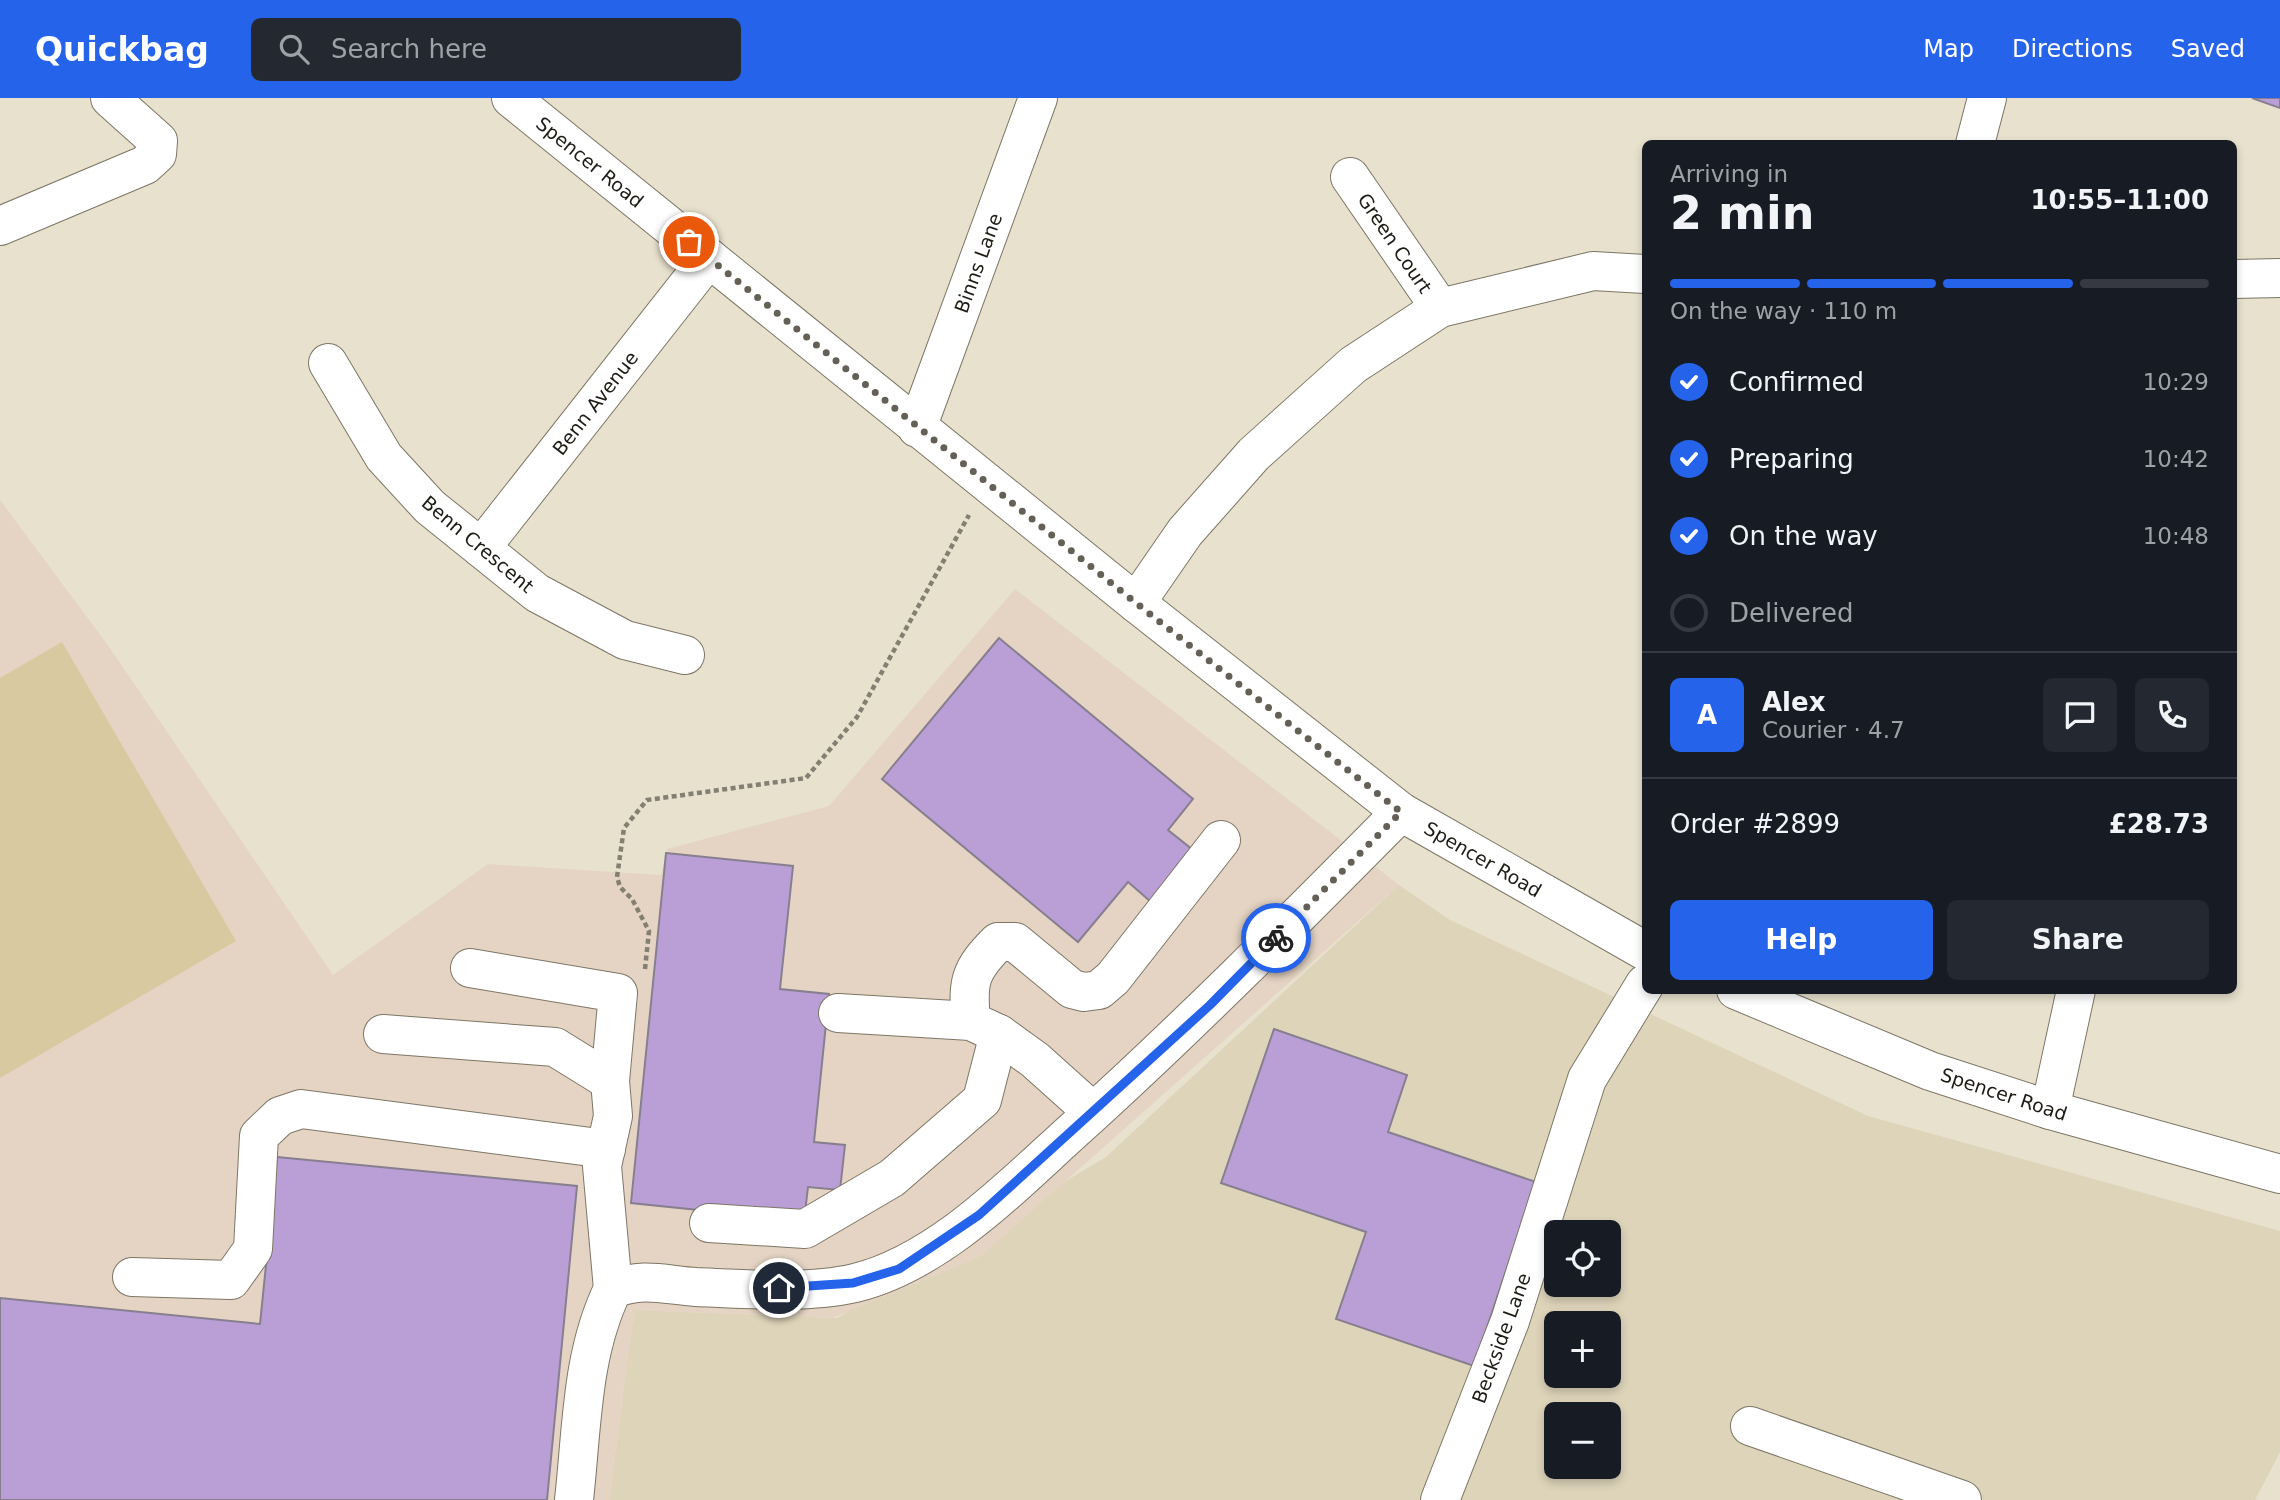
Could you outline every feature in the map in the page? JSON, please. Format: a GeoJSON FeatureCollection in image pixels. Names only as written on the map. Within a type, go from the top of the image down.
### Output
{"type":"FeatureCollection","features":[{"type":"Feature","properties":{"kind":"street"},"geometry":{"type":"LineString","coordinates":[[0,226],[145,165],[157,154],[158,141],[110,98]]}},
{"type":"Feature","properties":{"kind":"street","name":"Spencer Road"},"geometry":{"type":"LineString","coordinates":[[511,98],[917,428],[1401,812],[1642,949]]}},
{"type":"Feature","properties":{"kind":"street","name":"Binns Lane"},"geometry":{"type":"LineString","coordinates":[[917,428],[1038,98]]}},
{"type":"Feature","properties":{"kind":"street"},"geometry":{"type":"LineString","coordinates":[[1976,140],[1987,98]]}},
{"type":"Feature","properties":{"kind":"street","name":"Green Court"},"geometry":{"type":"LineString","coordinates":[[1350,177],[1440,308]]}},
{"type":"Feature","properties":{"kind":"street","name":"Benn Avenue"},"geometry":{"type":"LineString","coordinates":[[481,548],[709,258]]}},
{"type":"Feature","properties":{"kind":"street"},"geometry":{"type":"LineString","coordinates":[[1136,603],[1185,532],[1254,454],[1353,365],[1440,308],[1593,271],[1642,274]]}},
{"type":"Feature","properties":{"kind":"street"},"geometry":{"type":"LineString","coordinates":[[2237,279],[2280,278]]}},
{"type":"Feature","properties":{"kind":"street","name":"Benn Crescent"},"geometry":{"type":"LineString","coordinates":[[328,363],[384,457],[430,507],[537,593],[625,639],[685,655]]}},
{"type":"Feature","properties":{"kind":"street"},"geometry":{"type":"LineString","coordinates":[[612,1289],[634,1281],[695,1287],[807,1288],[853,1283],[899,1269],[979,1215],[1093,1112],[1210,1005],[1401,812]]}},
{"type":"Feature","properties":{"kind":"street"},"geometry":{"type":"LineString","coordinates":[[709,1223],[805,1229],[892,1178],[982,1100],[985,1027],[967,988],[977,963],[999,942],[1016,943],[1072,989],[1084,992],[1099,990],[1113,978],[1221,840]]}},
{"type":"Feature","properties":{"kind":"street"},"geometry":{"type":"LineString","coordinates":[[470,968],[618,993],[610,1081],[612,1116],[602,1166],[612,1289],[599,1316],[589,1355],[575,1500]]}},
{"type":"Feature","properties":{"kind":"street","name":"Beckside Lane"},"geometry":{"type":"LineString","coordinates":[[1440,1500],[1510,1321],[1587,1079],[1642,989]]}},
{"type":"Feature","properties":{"kind":"street","name":"Spencer Road"},"geometry":{"type":"LineString","coordinates":[[1746,994],[1930,1071],[2050,1110],[2280,1174]]}},
{"type":"Feature","properties":{"kind":"street"},"geometry":{"type":"LineString","coordinates":[[2050,1110],[2075,994]]}},
{"type":"Feature","properties":{"kind":"street"},"geometry":{"type":"LineString","coordinates":[[838,1013],[985,1027],[1035,1060],[1093,1112]]}},
{"type":"Feature","properties":{"kind":"street"},"geometry":{"type":"LineString","coordinates":[[383,1034],[555,1047],[610,1081]]}},
{"type":"Feature","properties":{"kind":"street"},"geometry":{"type":"LineString","coordinates":[[132,1278],[231,1280],[253,1249],[259,1136],[280,1116],[301,1110],[606,1149]]}},
{"type":"Feature","properties":{"kind":"street"},"geometry":{"type":"LineString","coordinates":[[1750,1426],[1962,1500]]}},
{"type":"Feature","properties":{"kind":"path"},"geometry":{"type":"LineString","coordinates":[[644,980],[649,931],[632,899],[620,887],[617,877],[624,828],[647,800],[806,778],[857,717],[961,525],[990,486]]}},
{"type":"Feature","properties":{"kind":"shaded area"},"geometry":{"type":"Polygon","coordinates":[[[0,500],[107,644],[333,975],[488,864],[661,875],[667,849],[829,806],[1015,589],[1399,885],[980,1257],[832,1318],[634,1310],[609,1500],[0,1500],[0,500]]]}},
{"type":"Feature","properties":{"kind":"shaded area"},"geometry":{"type":"Polygon","coordinates":[[[62,642],[236,941],[0,1078],[0,678],[62,642]]]}},
{"type":"Feature","properties":{"kind":"shaded area"},"geometry":{"type":"Polygon","coordinates":[[[1399,885],[1450,920],[1868,1116],[2280,1231],[2280,1452],[2255,1500],[609,1500],[634,1310],[837,1318],[1106,1157],[1399,885]]]}},
{"type":"Feature","properties":{"kind":"building"},"geometry":{"type":"Polygon","coordinates":[[[2252,98],[2280,98],[2280,108],[2252,98]]]}},
{"type":"Feature","properties":{"kind":"building"},"geometry":{"type":"Polygon","coordinates":[[[999,638],[1193,799],[1168,830],[1193,850],[1150,901],[1128,882],[1078,942],[882,779],[999,638]]]}},
{"type":"Feature","properties":{"kind":"building"},"geometry":{"type":"Polygon","coordinates":[[[666,853],[793,866],[780,989],[829,994],[814,1142],[845,1145],[840,1190],[808,1187],[804,1221],[631,1203],[666,853]]]}},
{"type":"Feature","properties":{"kind":"building"},"geometry":{"type":"Polygon","coordinates":[[[1274,1029],[1407,1075],[1388,1132],[1536,1182],[1474,1366],[1336,1319],[1366,1232],[1221,1183],[1274,1029]]]}},
{"type":"Feature","properties":{"kind":"building"},"geometry":{"type":"Polygon","coordinates":[[[277,1157],[577,1186],[547,1500],[0,1500],[0,1298],[260,1324],[277,1157]]]}},
{"type":"Feature","properties":{"kind":"way so far"},"geometry":{"type":"LineString","coordinates":[[689,242],[917,428],[1401,812],[1276,938]]}},
{"type":"Feature","properties":{"kind":"route"},"geometry":{"type":"LineString","coordinates":[[779,1288],[853,1283],[899,1269],[979,1215],[1210,1005],[1276,938]]}}]}
